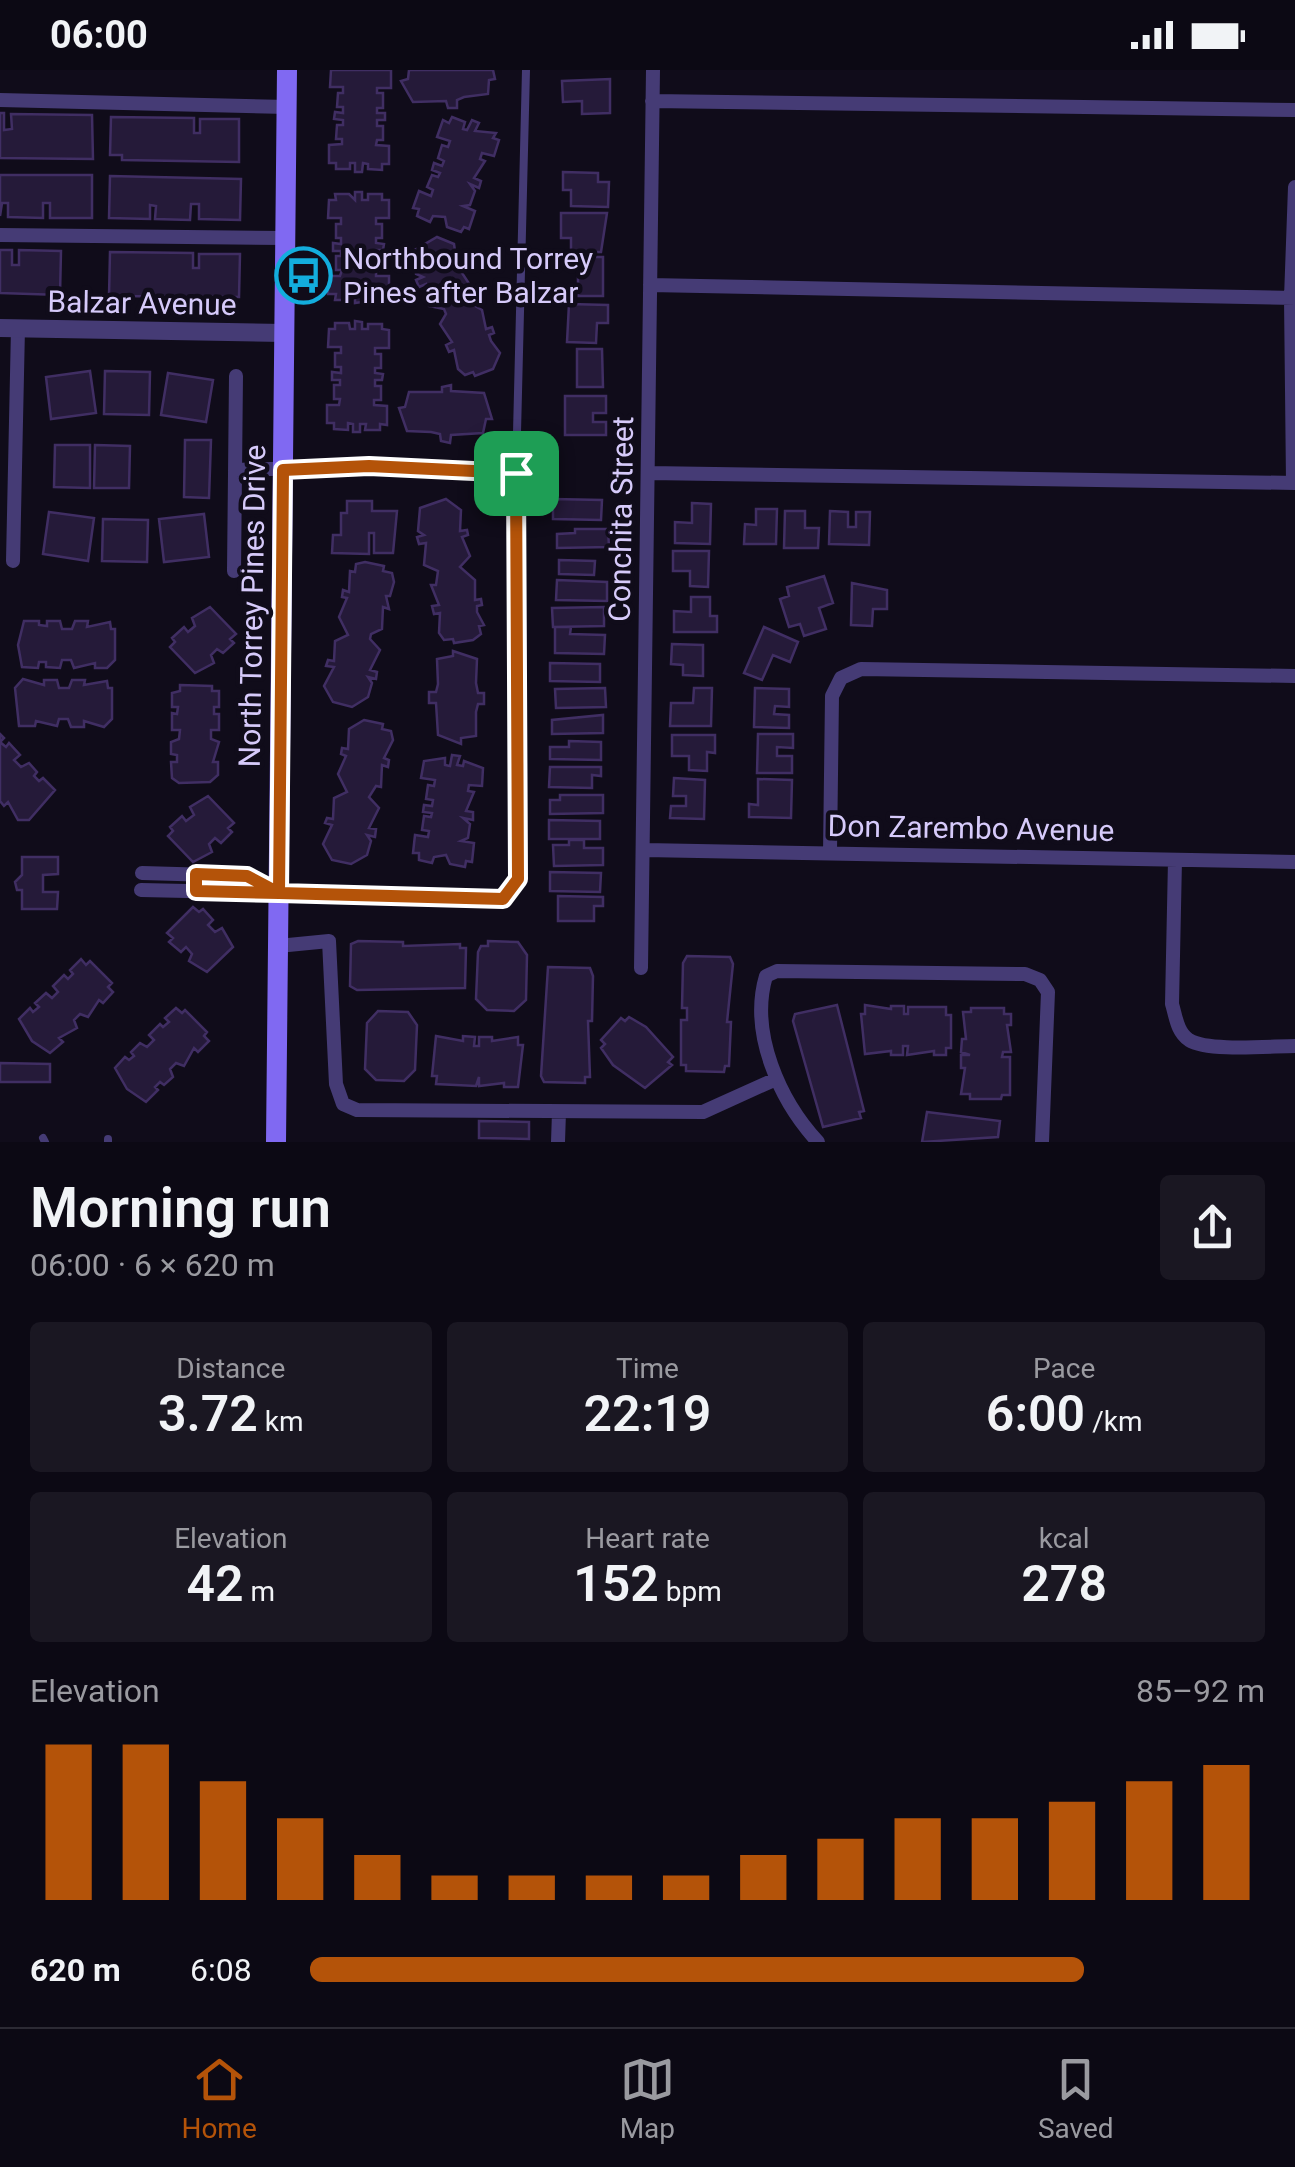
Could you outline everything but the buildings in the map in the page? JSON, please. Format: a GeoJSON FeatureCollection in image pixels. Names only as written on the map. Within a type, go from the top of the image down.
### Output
{"type":"FeatureCollection","features":[{"type":"Feature","properties":{"kind":"main road","name":"North Torrey Pines Drive"},"geometry":{"type":"LineString","coordinates":[[276,1142],[288,70]]}},
{"type":"Feature","properties":{"kind":"street","name":"Conchita Street"},"geometry":{"type":"LineString","coordinates":[[641,968],[653,70]]}},
{"type":"Feature","properties":{"kind":"street"},"geometry":{"type":"LineString","coordinates":[[0,100],[287,107]]}},
{"type":"Feature","properties":{"kind":"street"},"geometry":{"type":"LineString","coordinates":[[652,101],[1295,110]]}},
{"type":"Feature","properties":{"kind":"street"},"geometry":{"type":"LineString","coordinates":[[649,473],[1294,483],[1295,187]]}},
{"type":"Feature","properties":{"kind":"street"},"geometry":{"type":"LineString","coordinates":[[0,234],[285,238]]}},
{"type":"Feature","properties":{"kind":"street"},"geometry":{"type":"LineString","coordinates":[[650,285],[1293,298]]}},
{"type":"Feature","properties":{"kind":"street"},"geometry":{"type":"LineString","coordinates":[[9,328],[13,561]]}},
{"type":"Feature","properties":{"kind":"street","name":"Balzar Avenue"},"geometry":{"type":"LineString","coordinates":[[9,328],[284,333]]}},
{"type":"Feature","properties":{"kind":"street"},"geometry":{"type":"LineString","coordinates":[[234,571],[236,376]]}},
{"type":"Feature","properties":{"kind":"street"},"geometry":{"type":"LineString","coordinates":[[235,470],[369,466],[516,473]]}},
{"type":"Feature","properties":{"kind":"street"},"geometry":{"type":"LineString","coordinates":[[830,852],[832,696],[840,678],[861,669],[1295,676]]}},
{"type":"Feature","properties":{"kind":"street","name":"Don Zarembo Avenue"},"geometry":{"type":"LineString","coordinates":[[645,850],[1295,862]]}},
{"type":"Feature","properties":{"kind":"street"},"geometry":{"type":"LineString","coordinates":[[1175,860],[1172,1004],[1186,1038],[1201,1044],[1295,1046]]}},
{"type":"Feature","properties":{"kind":"street"},"geometry":{"type":"LineString","coordinates":[[142,873],[247,876],[279,893]]}},
{"type":"Feature","properties":{"kind":"street"},"geometry":{"type":"LineString","coordinates":[[142,890],[279,893]]}},
{"type":"Feature","properties":{"kind":"street"},"geometry":{"type":"LineString","coordinates":[[278,946],[329,942],[336,1084],[343,1104],[356,1110],[704,1112],[776,1079]]}},
{"type":"Feature","properties":{"kind":"street"},"geometry":{"type":"LineString","coordinates":[[818,1142],[776,1079],[767,1049],[762,987],[766,976],[777,971],[1025,974],[1040,980],[1048,992],[1042,1142]]}},
{"type":"Feature","properties":{"kind":"street"},"geometry":{"type":"LineString","coordinates":[[558,1142],[559,1112]]}},
{"type":"Feature","properties":{"kind":"lane"},"geometry":{"type":"LineString","coordinates":[[279,893],[503,899],[513,892],[518,879],[516,473],[526,70]]}},
{"type":"Feature","properties":{"kind":"lane"},"geometry":{"type":"LineString","coordinates":[[196,874],[196,891]]}},
{"type":"Feature","properties":{"kind":"place","name":"Northbound Torrey Pines after Balzar"},"geometry":{"type":"Point","coordinates":[304,275]}},
{"type":"Feature","properties":{"kind":"route"},"geometry":{"type":"LineString","coordinates":[[516,473],[369,466],[283,470],[279,893],[196,891],[196,874],[247,876],[279,893],[503,899],[513,892],[518,879],[516,473]]}}]}
